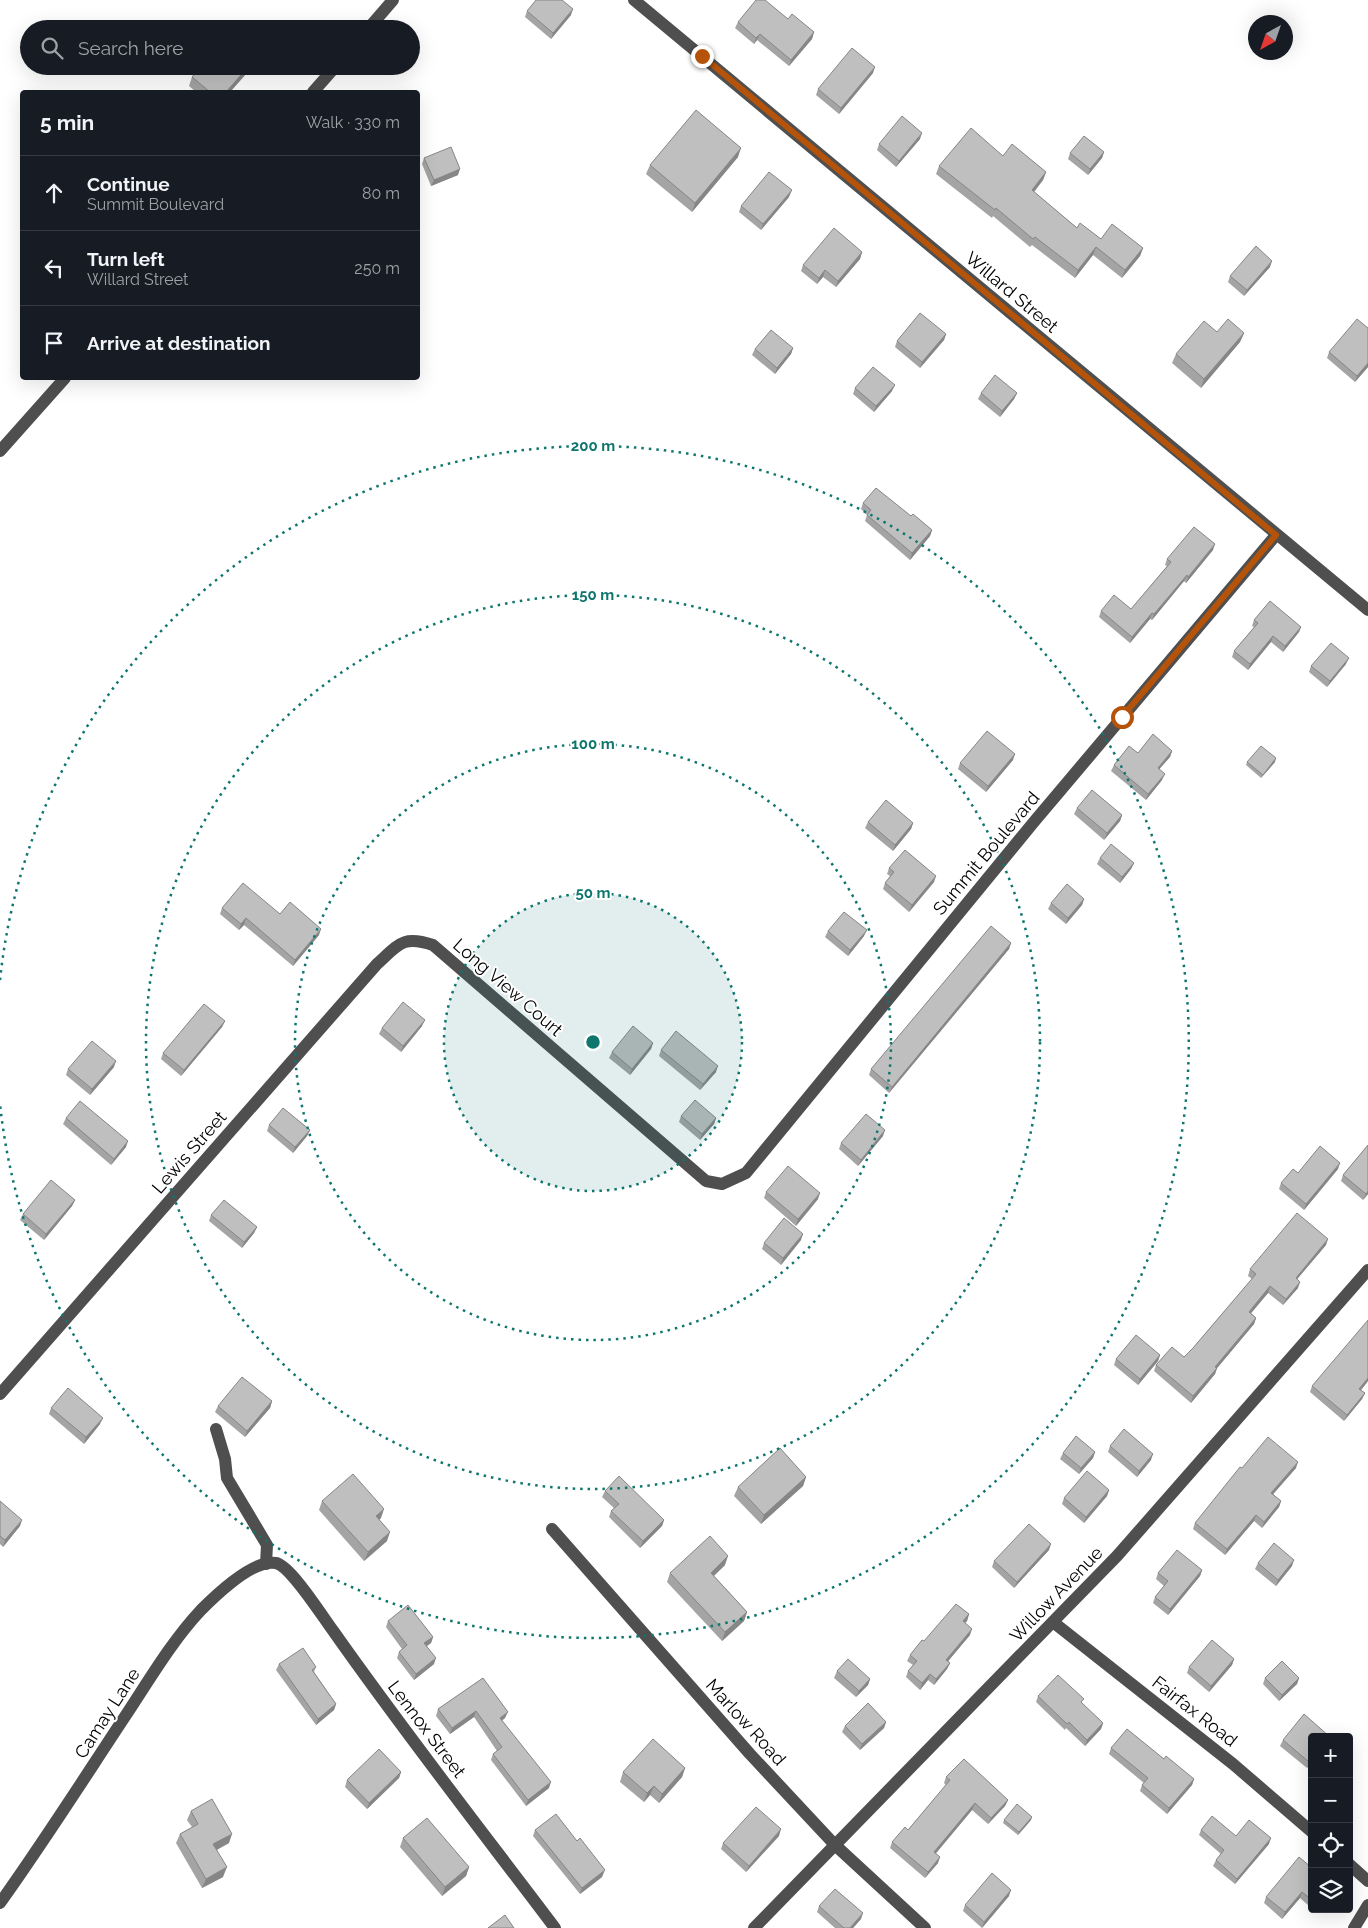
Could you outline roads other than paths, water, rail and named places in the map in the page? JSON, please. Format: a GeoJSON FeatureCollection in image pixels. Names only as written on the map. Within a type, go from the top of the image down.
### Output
{"type":"FeatureCollection","features":[{"type":"Feature","properties":{"kind":"street"},"geometry":{"type":"LineString","coordinates":[[376,20],[393,0]]}},
{"type":"Feature","properties":{"kind":"street","name":"Willard Street"},"geometry":{"type":"LineString","coordinates":[[634,0],[1368,610]]}},
{"type":"Feature","properties":{"kind":"street"},"geometry":{"type":"LineString","coordinates":[[315,90],[328,75]]}},
{"type":"Feature","properties":{"kind":"street"},"geometry":{"type":"LineString","coordinates":[[0,451],[63,380]]}},
{"type":"Feature","properties":{"kind":"street","name":"Summit Boulevard"},"geometry":{"type":"LineString","coordinates":[[718,1184],[722,1184],[746,1172],[1033,823],[1276,535]]}},
{"type":"Feature","properties":{"kind":"street","name":"Long View Court"},"geometry":{"type":"LineString","coordinates":[[409,940],[418,940],[433,945],[706,1181],[718,1184]]}},
{"type":"Feature","properties":{"kind":"street","name":"Lewis Street"},"geometry":{"type":"LineString","coordinates":[[0,1394],[377,964],[397,946],[409,940]]}},
{"type":"Feature","properties":{"kind":"street","name":"Willow Avenue"},"geometry":{"type":"LineString","coordinates":[[754,1928],[1117,1556],[1368,1270]]}},
{"type":"Feature","properties":{"kind":"street"},"geometry":{"type":"LineString","coordinates":[[216,1429],[225,1459],[227,1478],[268,1545],[266,1564]]}},
{"type":"Feature","properties":{"kind":"street","name":"Marlow Road"},"geometry":{"type":"LineString","coordinates":[[552,1529],[746,1749],[835,1846],[925,1928]]}},
{"type":"Feature","properties":{"kind":"street","name":"Lennox Street"},"geometry":{"type":"LineString","coordinates":[[266,1564],[275,1563],[282,1565],[301,1587],[555,1928]]}},
{"type":"Feature","properties":{"kind":"street","name":"Camay Lane"},"geometry":{"type":"LineString","coordinates":[[0,1903],[30,1862],[172,1646],[201,1610],[242,1574],[266,1564]]}},
{"type":"Feature","properties":{"kind":"street","name":"Fairfax Road"},"geometry":{"type":"LineString","coordinates":[[1053,1622],[1234,1764],[1308,1829]]}},
{"type":"Feature","properties":{"kind":"street"},"geometry":{"type":"LineString","coordinates":[[1353,1867],[1368,1880]]}},
{"type":"Feature","properties":{"kind":"street"},"geometry":{"type":"LineString","coordinates":[[1354,1928],[1368,1905]]}}]}
